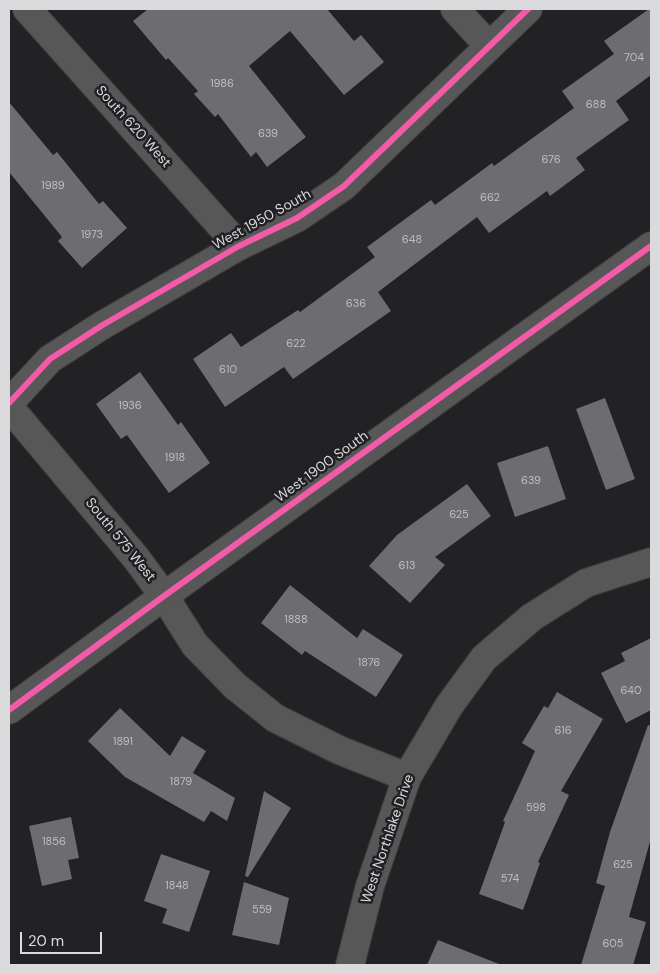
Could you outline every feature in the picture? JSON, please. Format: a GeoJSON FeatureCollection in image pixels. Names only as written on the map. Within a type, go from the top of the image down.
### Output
{"type":"FeatureCollection","features":[{"type":"Feature","properties":{"kind":"street","name":"South 620 West"},"geometry":{"type":"LineString","coordinates":[[27,9],[239,246]]}},
{"type":"Feature","properties":{"kind":"street"},"geometry":{"type":"LineString","coordinates":[[455,9],[489,46]]}},
{"type":"Feature","properties":{"kind":"street","name":"West 1950 South"},"geometry":{"type":"LineString","coordinates":[[9,403],[50,359],[101,326],[239,246],[297,218],[344,186],[528,9]]}},
{"type":"Feature","properties":{"kind":"street","name":"West 1900 South"},"geometry":{"type":"LineString","coordinates":[[9,710],[164,596],[651,246]]}},
{"type":"Feature","properties":{"kind":"street","name":"South 575 West"},"geometry":{"type":"LineString","coordinates":[[9,407],[136,558],[164,596],[195,645],[235,686],[275,718],[339,750],[408,778]]}},
{"type":"Feature","properties":{"kind":"street","name":"West Northlake Drive"},"geometry":{"type":"LineString","coordinates":[[350,965],[370,886],[408,778],[449,706],[484,658],[532,617],[586,583],[651,562]]}},
{"type":"Feature","properties":{"kind":"building"},"geometry":{"type":"Polygon","coordinates":[[[148,9],[327,9],[354,41],[361,35],[384,62],[344,95],[290,31],[249,66],[306,137],[267,167],[256,152],[251,157],[218,114],[215,117],[194,94],[198,91],[168,58],[166,60],[133,21],[148,9]]]}},
{"type":"Feature","properties":{"kind":"building"},"geometry":{"type":"Polygon","coordinates":[[[651,9],[651,75],[616,101],[629,120],[576,158],[585,170],[550,196],[547,191],[489,233],[477,217],[378,292],[391,311],[293,379],[284,367],[225,407],[193,359],[231,333],[241,347],[298,310],[300,312],[375,257],[367,247],[431,200],[435,205],[492,163],[494,166],[574,108],[562,91],[614,54],[604,41],[651,9]]]}},
{"type":"Feature","properties":{"kind":"building"},"geometry":{"type":"Polygon","coordinates":[[[9,102],[53,155],[57,152],[99,204],[103,201],[127,228],[82,268],[58,241],[62,237],[9,172],[9,102]]]}},
{"type":"Feature","properties":{"kind":"building"},"geometry":{"type":"Polygon","coordinates":[[[140,372],[178,425],[181,422],[210,463],[169,493],[127,435],[121,439],[96,404],[140,372]]]}},
{"type":"Feature","properties":{"kind":"building"},"geometry":{"type":"Polygon","coordinates":[[[605,398],[635,479],[606,490],[576,409],[605,398]]]}},
{"type":"Feature","properties":{"kind":"building"},"geometry":{"type":"Polygon","coordinates":[[[548,446],[566,499],[515,517],[497,463],[548,446]]]}},
{"type":"Feature","properties":{"kind":"building"},"geometry":{"type":"Polygon","coordinates":[[[467,484],[491,516],[435,557],[445,565],[410,603],[369,566],[397,535],[467,484]]]}},
{"type":"Feature","properties":{"kind":"building"},"geometry":{"type":"Polygon","coordinates":[[[290,585],[357,638],[363,629],[403,655],[376,697],[305,651],[302,655],[261,623],[290,585]]]}},
{"type":"Feature","properties":{"kind":"building"},"geometry":{"type":"Polygon","coordinates":[[[651,638],[651,710],[626,723],[601,673],[625,661],[621,653],[651,638]]]}},
{"type":"Feature","properties":{"kind":"building"},"geometry":{"type":"Polygon","coordinates":[[[557,692],[603,719],[561,791],[569,795],[538,862],[540,863],[523,910],[479,894],[505,822],[503,821],[535,751],[522,743],[544,706],[548,708],[557,692]]]}},
{"type":"Feature","properties":{"kind":"building"},"geometry":{"type":"Polygon","coordinates":[[[120,708],[170,756],[182,736],[206,751],[193,773],[235,798],[227,821],[211,811],[204,822],[125,777],[88,741],[120,708]]]}},
{"type":"Feature","properties":{"kind":"building"},"geometry":{"type":"Polygon","coordinates":[[[648,725],[651,726],[651,838],[629,917],[646,922],[633,965],[581,965],[605,886],[596,883],[610,832],[648,725]]]}},
{"type":"Feature","properties":{"kind":"building"},"geometry":{"type":"Polygon","coordinates":[[[264,791],[291,808],[248,877],[245,876],[264,791]]]}},
{"type":"Feature","properties":{"kind":"building"},"geometry":{"type":"Polygon","coordinates":[[[71,817],[79,858],[68,860],[72,879],[42,886],[29,826],[71,817]]]}},
{"type":"Feature","properties":{"kind":"building"},"geometry":{"type":"Polygon","coordinates":[[[161,854],[210,871],[189,932],[162,923],[167,909],[144,901],[161,854]]]}},
{"type":"Feature","properties":{"kind":"building"},"geometry":{"type":"Polygon","coordinates":[[[244,882],[289,898],[279,945],[232,935],[244,882]]]}},
{"type":"Feature","properties":{"kind":"building"},"geometry":{"type":"Polygon","coordinates":[[[438,940],[499,964],[499,965],[427,965],[438,940]]]}},
{"type":"Feature","properties":{"kind":"cycle path"},"geometry":{"type":"LineString","coordinates":[[9,403],[50,359],[101,326],[239,246],[297,218],[344,186],[528,9]]}},
{"type":"Feature","properties":{"kind":"cycle path"},"geometry":{"type":"LineString","coordinates":[[9,710],[164,596],[651,246]]}}]}
